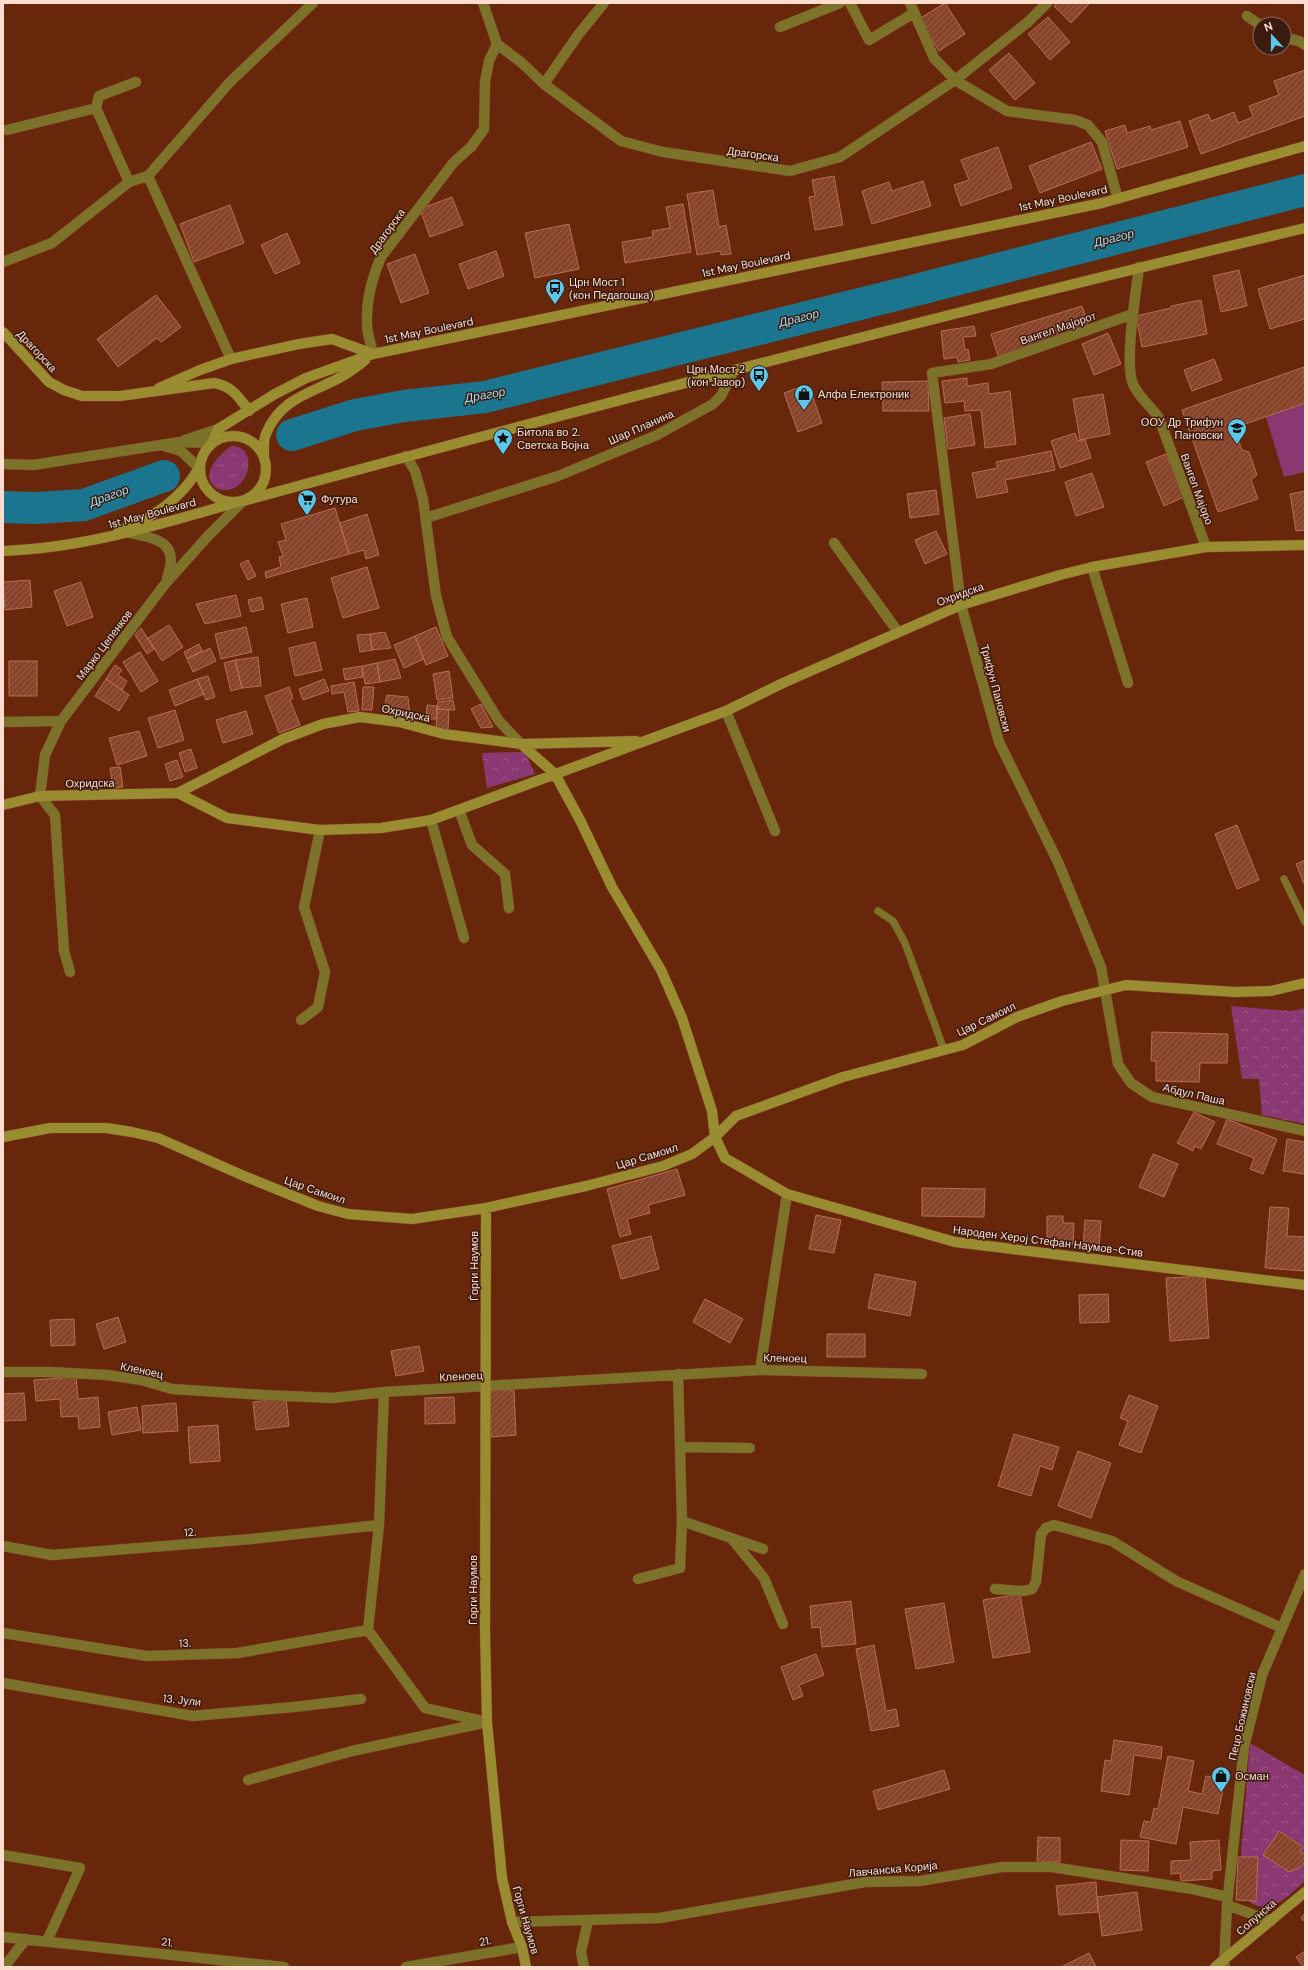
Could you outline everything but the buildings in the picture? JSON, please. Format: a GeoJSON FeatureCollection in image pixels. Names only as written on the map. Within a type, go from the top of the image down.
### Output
{"type":"FeatureCollection","features":[{"type":"Feature","properties":{"kind":"street"},"geometry":{"type":"LineString","coordinates":[[3,262],[52,244],[129,182],[148,176],[230,82],[313,3]]}},
{"type":"Feature","properties":{"kind":"street"},"geometry":{"type":"LineString","coordinates":[[483,3],[497,44]]}},
{"type":"Feature","properties":{"kind":"street"},"geometry":{"type":"LineString","coordinates":[[544,84],[578,35],[604,3]]}},
{"type":"Feature","properties":{"kind":"street"},"geometry":{"type":"LineString","coordinates":[[780,27],[840,3]]}},
{"type":"Feature","properties":{"kind":"street"},"geometry":{"type":"LineString","coordinates":[[850,3],[869,40],[912,8],[934,58],[955,80],[1007,111],[1075,120],[1088,125],[1102,142],[1118,198]]}},
{"type":"Feature","properties":{"kind":"street","name":"Драгорска"},"geometry":{"type":"LineString","coordinates":[[373,354],[367,324],[368,301],[374,275],[381,257],[454,162],[471,147],[484,128],[485,82],[489,61],[497,44],[522,63],[544,84],[621,141],[663,152],[790,171],[840,157],[955,80],[1028,22],[1047,3]]}},
{"type":"Feature","properties":{"kind":"street"},"geometry":{"type":"LineString","coordinates":[[1247,16],[1252,19]]}},
{"type":"Feature","properties":{"kind":"street"},"geometry":{"type":"LineString","coordinates":[[1292,40],[1299,41],[1305,46]]}},
{"type":"Feature","properties":{"kind":"street"},"geometry":{"type":"LineString","coordinates":[[129,182],[96,108],[99,96],[136,82]]}},
{"type":"Feature","properties":{"kind":"street"},"geometry":{"type":"LineString","coordinates":[[7,130],[96,108]]}},
{"type":"Feature","properties":{"kind":"street","name":"1st May Boulevard"},"geometry":{"type":"LineString","coordinates":[[373,354],[349,373],[309,391],[285,406],[273,421],[265,436],[264,456],[266,466],[263,483],[253,496],[239,502],[223,502],[209,493],[200,479],[199,468],[201,458],[205,450],[212,443],[218,429],[275,394],[306,378],[373,354],[1118,198],[1305,146]]}},
{"type":"Feature","properties":{"kind":"street"},"geometry":{"type":"LineString","coordinates":[[148,176],[231,359]]}},
{"type":"Feature","properties":{"kind":"street","name":"1st May Boulevard"},"geometry":{"type":"LineString","coordinates":[[3,550],[33,550],[76,544],[130,533],[406,456],[1139,267],[1305,228]]}},
{"type":"Feature","properties":{"kind":"street","name":"Вангел Мајоро"},"geometry":{"type":"LineString","coordinates":[[1139,267],[1133,314],[1129,374],[1133,385],[1142,399],[1153,408],[1159,418],[1206,547]]}},
{"type":"Feature","properties":{"kind":"street","name":"Вангел Маjорот"},"geometry":{"type":"LineString","coordinates":[[932,373],[991,364],[1133,314]]}},
{"type":"Feature","properties":{"kind":"street","name":"Драгорска"},"geometry":{"type":"LineString","coordinates":[[3,332],[49,382],[64,390],[82,396],[99,397],[148,393],[214,382],[224,385],[234,391],[249,411]]}},
{"type":"Feature","properties":{"kind":"street","name":"Драгорска"},"geometry":{"type":"LineString","coordinates":[[148,393],[200,370],[231,359],[292,345],[332,339],[373,354]]}},
{"type":"Feature","properties":{"kind":"street","name":"Шар Планина"},"geometry":{"type":"LineString","coordinates":[[426,518],[558,476],[657,435],[713,404],[721,396],[733,372]]}},
{"type":"Feature","properties":{"kind":"street","name":"Трифун Пановски"},"geometry":{"type":"LineString","coordinates":[[932,373],[961,605],[999,742],[1058,862],[1101,967],[1104,990]]}},
{"type":"Feature","properties":{"kind":"street"},"geometry":{"type":"LineString","coordinates":[[180,442],[218,429]]}},
{"type":"Feature","properties":{"kind":"street"},"geometry":{"type":"LineString","coordinates":[[3,464],[33,466],[156,445],[180,442],[212,443],[226,437],[241,437],[250,440],[258,447],[264,456]]}},
{"type":"Feature","properties":{"kind":"street"},"geometry":{"type":"LineString","coordinates":[[156,445],[181,451],[199,468]]}},
{"type":"Feature","properties":{"kind":"street","name":"Народен Херој Стефан Наумов-Стив"},"geometry":{"type":"LineString","coordinates":[[406,456],[415,471],[426,518],[436,596],[447,637],[499,721],[521,744],[555,774],[580,820],[612,887],[664,977],[682,1018],[712,1111],[715,1137],[725,1158],[787,1194],[954,1242],[1305,1285]]}},
{"type":"Feature","properties":{"kind":"street","name":"1st May Boulevard"},"geometry":{"type":"LineString","coordinates":[[76,544],[132,526],[159,511],[193,479],[199,468]]}},
{"type":"Feature","properties":{"kind":"street","name":"Марко Цепенков"},"geometry":{"type":"LineString","coordinates":[[40,796],[45,755],[61,721],[165,584],[239,502]]}},
{"type":"Feature","properties":{"kind":"street","name":"Марко Цепенков"},"geometry":{"type":"LineString","coordinates":[[130,533],[158,539],[168,546],[172,557],[171,568],[165,584]]}},
{"type":"Feature","properties":{"kind":"street"},"geometry":{"type":"LineString","coordinates":[[834,543],[898,632]]}},
{"type":"Feature","properties":{"kind":"street","name":"Охридска"},"geometry":{"type":"LineString","coordinates":[[178,793],[227,818],[320,830],[380,828],[431,820],[726,712],[783,683],[961,605],[1060,575],[1092,567],[1206,547],[1305,545]]}},
{"type":"Feature","properties":{"kind":"street"},"geometry":{"type":"LineString","coordinates":[[1092,567],[1128,684]]}},
{"type":"Feature","properties":{"kind":"street"},"geometry":{"type":"LineString","coordinates":[[726,712],[775,830]]}},
{"type":"Feature","properties":{"kind":"street","name":"Охридска"},"geometry":{"type":"LineString","coordinates":[[3,805],[40,796],[178,793],[283,739],[323,724],[360,717],[377,718],[444,734],[521,744],[644,741]]}},
{"type":"Feature","properties":{"kind":"street"},"geometry":{"type":"LineString","coordinates":[[3,722],[61,721]]}},
{"type":"Feature","properties":{"kind":"street"},"geometry":{"type":"LineString","coordinates":[[40,796],[55,815],[64,951],[70,972]]}},
{"type":"Feature","properties":{"kind":"street"},"geometry":{"type":"LineString","coordinates":[[459,810],[472,845],[505,874],[509,908]]}},
{"type":"Feature","properties":{"kind":"street"},"geometry":{"type":"LineString","coordinates":[[431,820],[464,938]]}},
{"type":"Feature","properties":{"kind":"street"},"geometry":{"type":"LineString","coordinates":[[301,1020],[318,1007],[325,972],[304,907],[320,830]]}},
{"type":"Feature","properties":{"kind":"street","name":"Цар Самоил"},"geometry":{"type":"LineString","coordinates":[[3,1137],[50,1128],[106,1128],[132,1132],[158,1138],[250,1179],[318,1206],[348,1214],[412,1219],[486,1208],[586,1186],[663,1166],[692,1154],[715,1137],[736,1116],[843,1077],[963,1045],[1017,1017],[1062,1001],[1126,985],[1235,992],[1271,991],[1305,983]]}},
{"type":"Feature","properties":{"kind":"street","name":"Абдул Паша"},"geometry":{"type":"LineString","coordinates":[[1104,990],[1118,1064],[1131,1083],[1152,1097],[1305,1131]]}},
{"type":"Feature","properties":{"kind":"street"},"geometry":{"type":"LineString","coordinates":[[760,1370],[787,1194]]}},
{"type":"Feature","properties":{"kind":"street","name":"Ѓорги Наумов"},"geometry":{"type":"LineString","coordinates":[[486,1208],[485,1631],[487,1722],[502,1878],[512,1922],[522,1947],[526,1967]]}},
{"type":"Feature","properties":{"kind":"street","name":"Кленоец"},"geometry":{"type":"LineString","coordinates":[[3,1372],[49,1372],[107,1375],[141,1380],[172,1390],[333,1398],[384,1392],[760,1370],[922,1374]]}},
{"type":"Feature","properties":{"kind":"street"},"geometry":{"type":"LineString","coordinates":[[638,1579],[680,1568],[682,1521],[678,1374]]}},
{"type":"Feature","properties":{"kind":"street"},"geometry":{"type":"LineString","coordinates":[[384,1392],[379,1525],[368,1630],[425,1708],[487,1722]]}},
{"type":"Feature","properties":{"kind":"street"},"geometry":{"type":"LineString","coordinates":[[680,1447],[750,1448]]}},
{"type":"Feature","properties":{"kind":"street"},"geometry":{"type":"LineString","coordinates":[[682,1521],[763,1549]]}},
{"type":"Feature","properties":{"kind":"street","name":"12."},"geometry":{"type":"LineString","coordinates":[[3,1546],[52,1555],[252,1539],[379,1525]]}},
{"type":"Feature","properties":{"kind":"street"},"geometry":{"type":"LineString","coordinates":[[995,1589],[1023,1591],[1032,1589],[1036,1582],[1041,1534],[1046,1528],[1054,1525],[1112,1541],[1176,1581],[1282,1628]]}},
{"type":"Feature","properties":{"kind":"street"},"geometry":{"type":"LineString","coordinates":[[732,1539],[764,1578],[783,1624]]}},
{"type":"Feature","properties":{"kind":"street","name":"Пецо Божиновски"},"geometry":{"type":"LineString","coordinates":[[1221,1966],[1244,1747],[1262,1675],[1305,1574]]}},
{"type":"Feature","properties":{"kind":"street","name":"13."},"geometry":{"type":"LineString","coordinates":[[3,1633],[147,1656],[238,1653],[368,1630]]}},
{"type":"Feature","properties":{"kind":"street","name":"13. Јули"},"geometry":{"type":"LineString","coordinates":[[3,1683],[193,1716],[294,1708],[361,1699]]}},
{"type":"Feature","properties":{"kind":"street"},"geometry":{"type":"LineString","coordinates":[[248,1780],[352,1751],[487,1722]]}},
{"type":"Feature","properties":{"kind":"street"},"geometry":{"type":"LineString","coordinates":[[3,1854],[80,1868],[47,1941]]}},
{"type":"Feature","properties":{"kind":"street","name":"Лавчанска Корија"},"geometry":{"type":"LineString","coordinates":[[512,1922],[660,1918],[865,1882],[920,1881],[1002,1867],[1052,1868],[1192,1890],[1227,1901],[1271,1921]]}},
{"type":"Feature","properties":{"kind":"street","name":"Солунска"},"geometry":{"type":"LineString","coordinates":[[1221,1966],[1305,1892]]}},
{"type":"Feature","properties":{"kind":"street"},"geometry":{"type":"LineString","coordinates":[[584,1967],[581,1952],[588,1920]]}},
{"type":"Feature","properties":{"kind":"street","name":"21."},"geometry":{"type":"LineString","coordinates":[[3,1937],[284,1967]]}},
{"type":"Feature","properties":{"kind":"street"},"geometry":{"type":"LineString","coordinates":[[4,1967],[26,1939]]}},
{"type":"Feature","properties":{"kind":"street","name":"21."},"geometry":{"type":"LineString","coordinates":[[406,1967],[522,1947]]}},
{"type":"Feature","properties":{"kind":"lane"},"geometry":{"type":"LineString","coordinates":[[1284,879],[1305,922]]}},
{"type":"Feature","properties":{"kind":"lane"},"geometry":{"type":"LineString","coordinates":[[878,912],[893,921],[905,943],[944,1050]]}},
{"type":"Feature","properties":{"kind":"green space"},"geometry":{"type":"Polygon","coordinates":[[[1305,403],[1305,472],[1284,477],[1266,417],[1305,403]]]}},
{"type":"Feature","properties":{"kind":"green space"},"geometry":{"type":"Polygon","coordinates":[[[232,446],[241,448],[246,454],[248,469],[240,484],[233,489],[224,490],[214,486],[209,475],[214,463],[232,446]]]}},
{"type":"Feature","properties":{"kind":"green space"},"geometry":{"type":"Polygon","coordinates":[[[525,752],[535,774],[487,788],[482,753],[525,752]]]}},
{"type":"Feature","properties":{"kind":"green space"},"geometry":{"type":"Polygon","coordinates":[[[1231,1006],[1291,1011],[1305,1008],[1305,1124],[1262,1115],[1259,1079],[1242,1079],[1231,1006]]]}},
{"type":"Feature","properties":{"kind":"green space"},"geometry":{"type":"Polygon","coordinates":[[[1250,1743],[1305,1775],[1305,1881],[1281,1902],[1273,1906],[1265,1907],[1256,1905],[1247,1900],[1238,1891],[1250,1743]]]}},
{"type":"Feature","properties":{"kind":"waterway","name":"Драгор"},"geometry":{"type":"LineString","coordinates":[[292,435],[355,415],[404,406],[485,397],[912,291],[1305,190]]}},
{"type":"Feature","properties":{"kind":"waterway","name":"Драгор"},"geometry":{"type":"LineString","coordinates":[[3,507],[36,508],[84,505],[164,476]]}},
{"type":"Feature","properties":{"kind":"place","name":"Црн Мост 1 (кон Педагошка)"},"geometry":{"type":"Point","coordinates":[555,305]}},
{"type":"Feature","properties":{"kind":"place","name":"Црн Мост 2 (кон Јавор)"},"geometry":{"type":"Point","coordinates":[759,392]}},
{"type":"Feature","properties":{"kind":"place","name":"Алфа Електроник"},"geometry":{"type":"Point","coordinates":[804,411]}},
{"type":"Feature","properties":{"kind":"place","name":"ООУ Др Трифун Пановски"},"geometry":{"type":"Point","coordinates":[1237,445]}},
{"type":"Feature","properties":{"kind":"place","name":"Битола во 2. Светска Војна"},"geometry":{"type":"Point","coordinates":[503,455]}},
{"type":"Feature","properties":{"kind":"place","name":"Футура"},"geometry":{"type":"Point","coordinates":[307,516]}},
{"type":"Feature","properties":{"kind":"place","name":"Осман"},"geometry":{"type":"Point","coordinates":[1221,1793]}}]}
